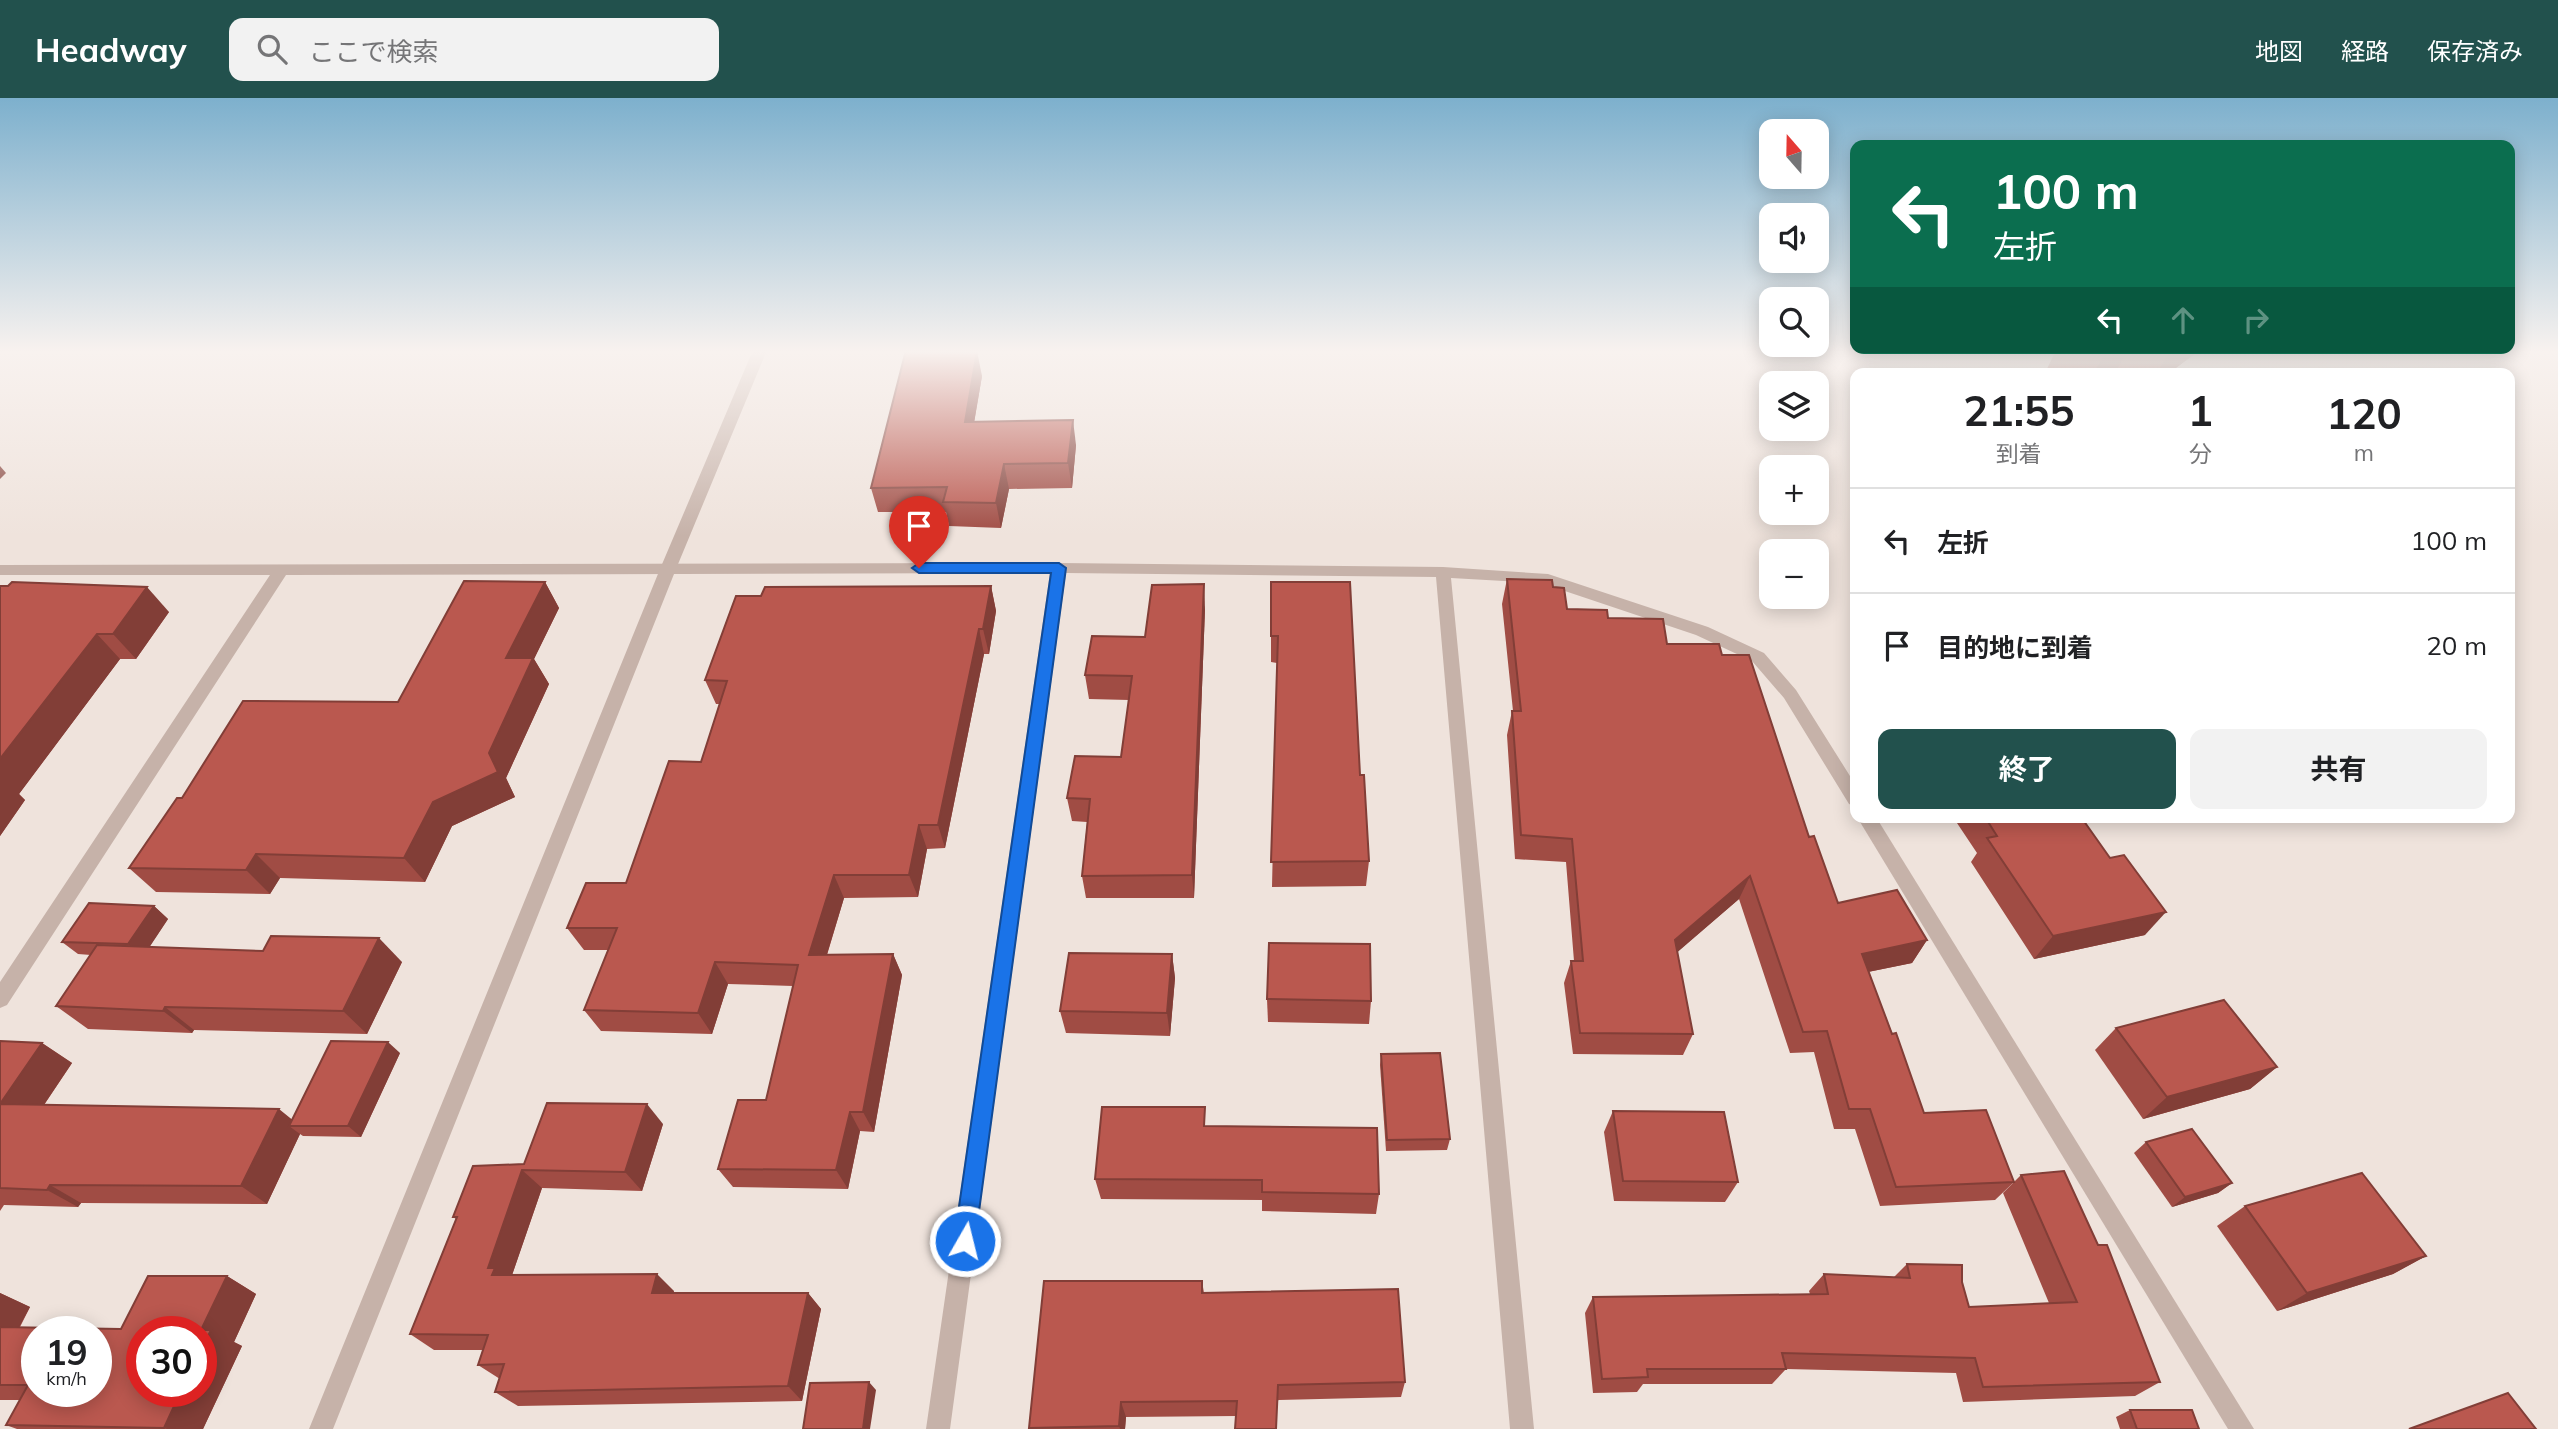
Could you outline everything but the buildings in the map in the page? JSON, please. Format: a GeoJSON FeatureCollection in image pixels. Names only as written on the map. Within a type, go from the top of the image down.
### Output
{"type":"FeatureCollection","features":[{"type":"Feature","properties":{"kind":"street"},"geometry":{"type":"LineString","coordinates":[[321,1429],[734,412]]}},
{"type":"Feature","properties":{"kind":"street"},"geometry":{"type":"LineString","coordinates":[[938,1429],[1059,568]]}},
{"type":"Feature","properties":{"kind":"street"},"geometry":{"type":"LineString","coordinates":[[0,570],[1059,568],[1443,572],[1542,578],[1702,631],[1758,657],[1790,694],[1850,791]]}},
{"type":"Feature","properties":{"kind":"street"},"geometry":{"type":"LineString","coordinates":[[0,999],[282,569]]}},
{"type":"Feature","properties":{"kind":"street"},"geometry":{"type":"LineString","coordinates":[[1443,572],[1522,1429]]}},
{"type":"Feature","properties":{"kind":"street"},"geometry":{"type":"LineString","coordinates":[[1870,823],[2242,1429]]}},
{"type":"Feature","properties":{"kind":"route"},"geometry":{"type":"LineString","coordinates":[[919,568],[1059,568],[965,1241]]}}]}
